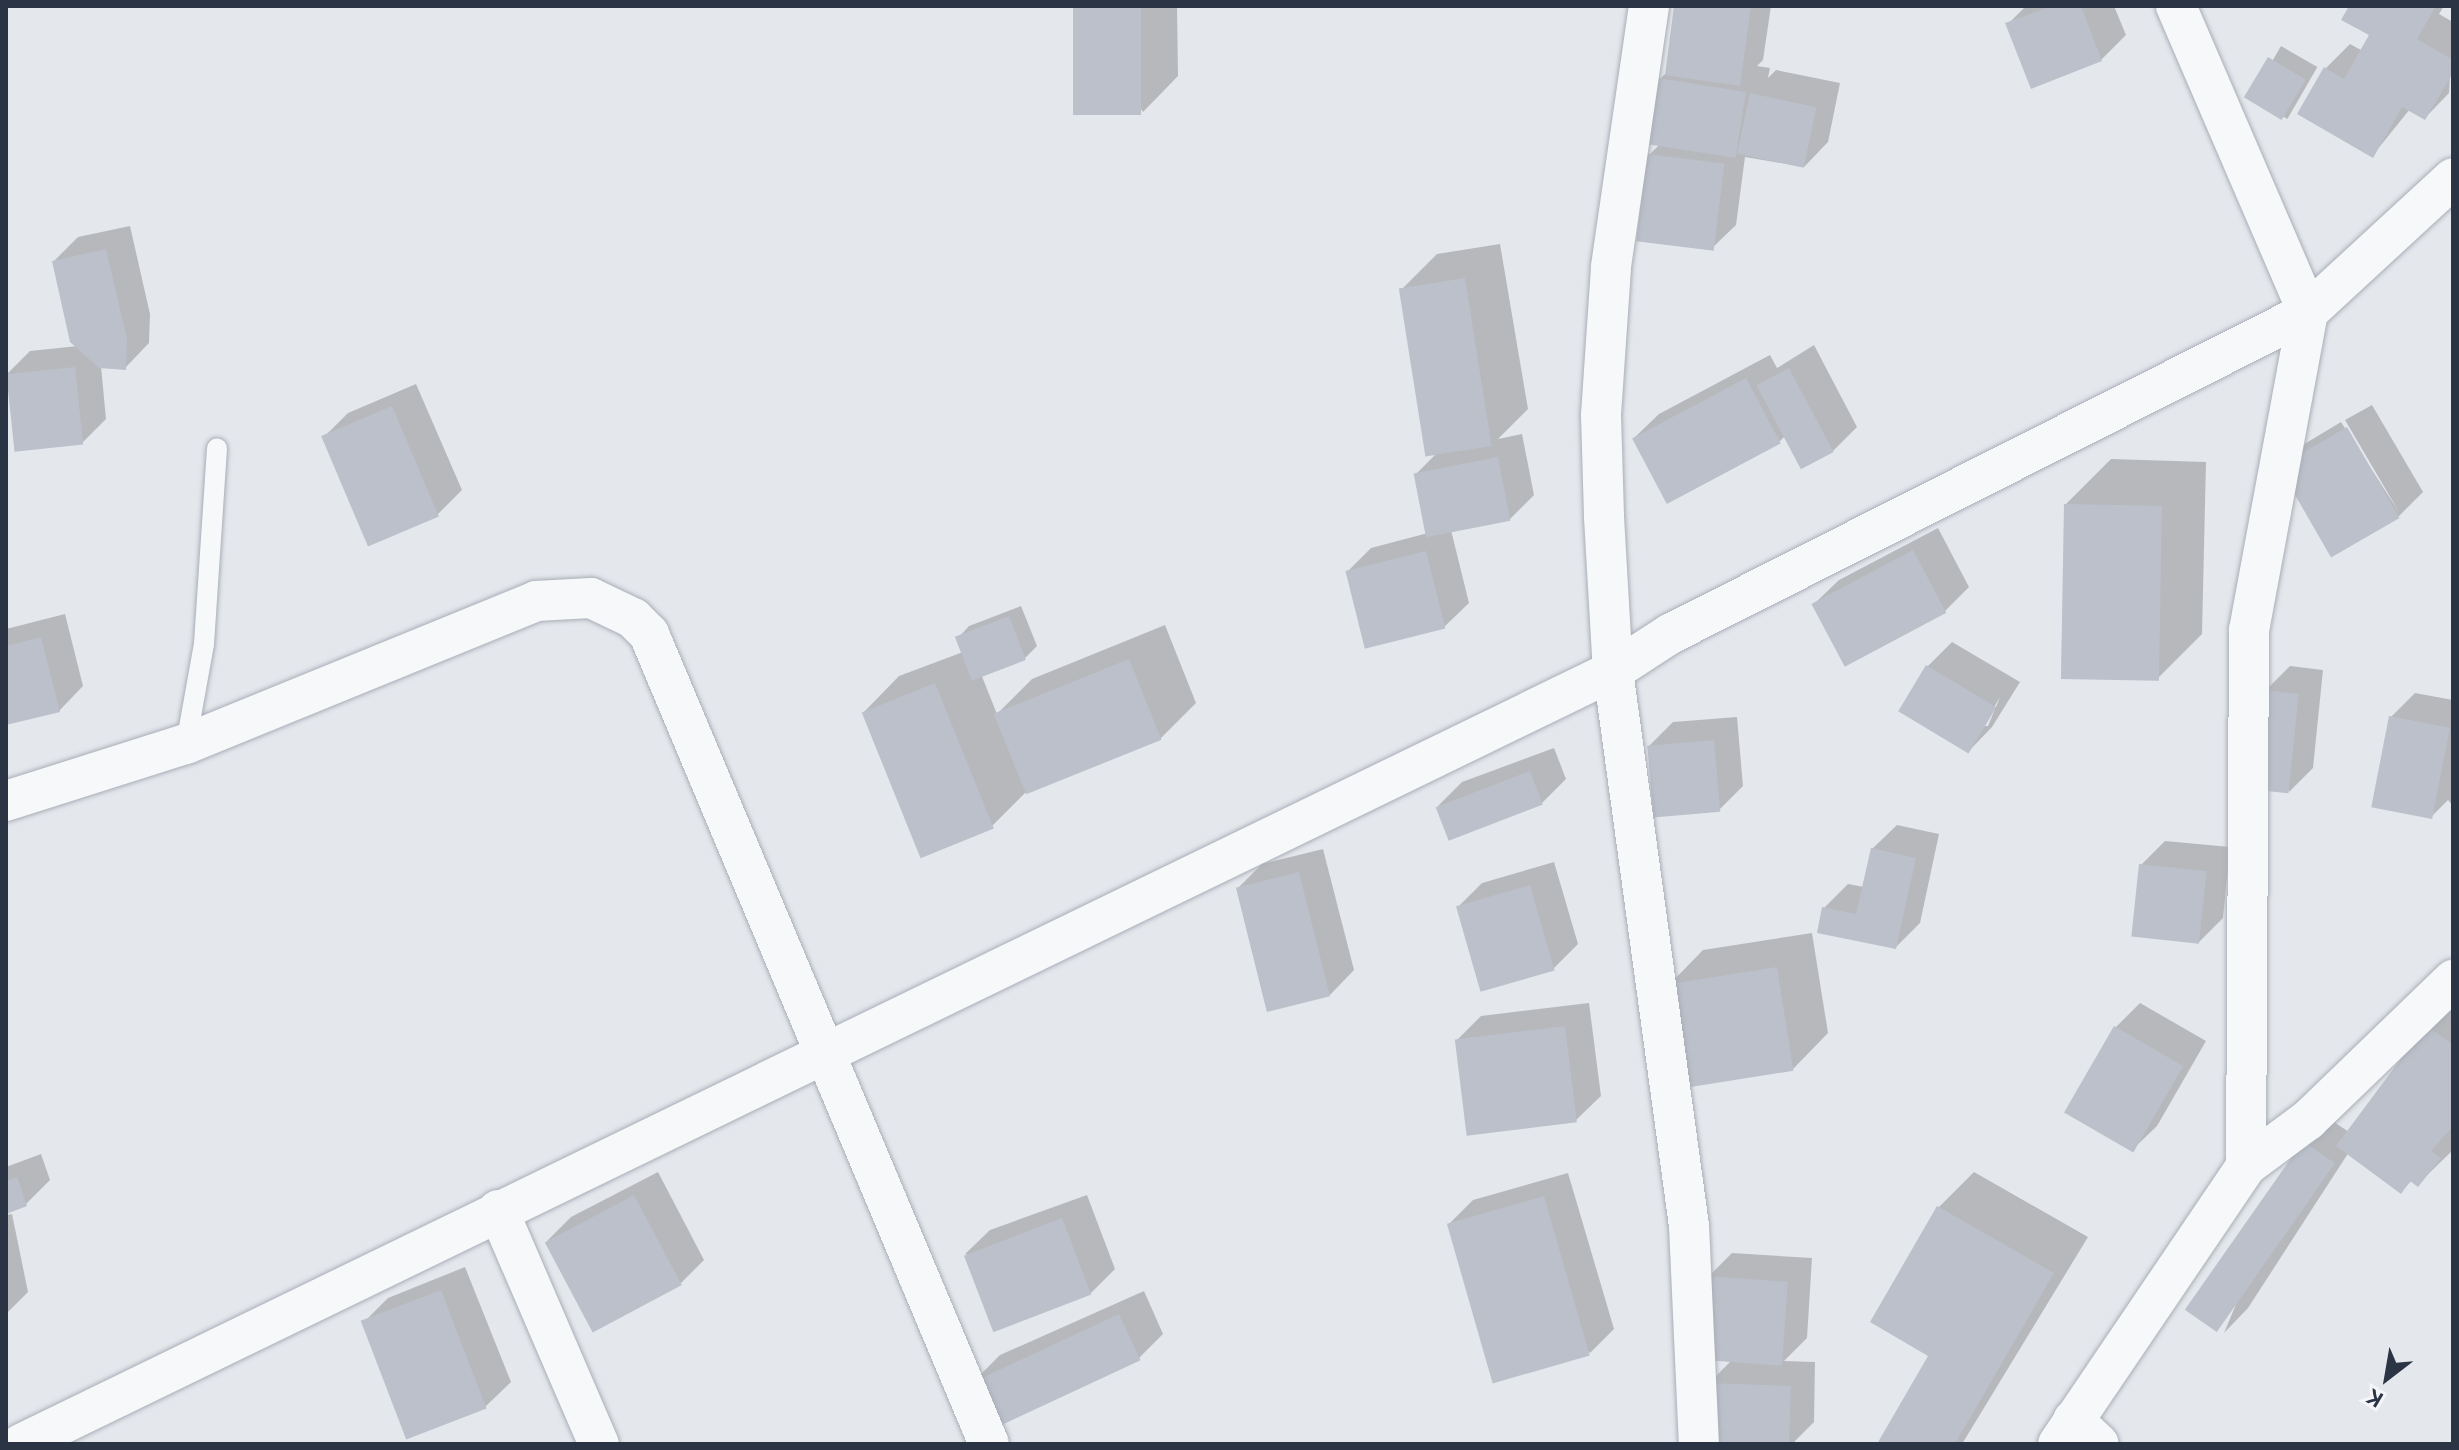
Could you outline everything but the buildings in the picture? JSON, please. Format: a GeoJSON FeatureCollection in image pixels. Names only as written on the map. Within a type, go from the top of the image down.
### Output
{"type":"FeatureCollection","features":[{"type":"Feature","properties":{"kind":"street"},"geometry":{"type":"LineString","coordinates":[[1649,6],[1611,268],[1601,415],[1613,671],[1686,1197],[1687,1441]]}},
{"type":"Feature","properties":{"kind":"street"},"geometry":{"type":"LineString","coordinates":[[2176,6],[2308,312],[2249,630],[2246,1166]]}},
{"type":"Feature","properties":{"kind":"street"},"geometry":{"type":"LineString","coordinates":[[37,1440],[823,1051],[1613,671],[1670,634],[2308,312],[2453,178]]}},
{"type":"Feature","properties":{"kind":"street"},"geometry":{"type":"LineString","coordinates":[[6,801],[186,744],[536,601],[572,596],[613,606],[649,634],[989,1444]]}},
{"type":"Feature","properties":{"kind":"street"},"geometry":{"type":"LineString","coordinates":[[2077,1436],[2246,1166],[2308,1120],[2453,980]]}},
{"type":"Feature","properties":{"kind":"street"},"geometry":{"type":"LineString","coordinates":[[498,1210],[599,1444]]}},
{"type":"Feature","properties":{"kind":"lane"},"geometry":{"type":"LineString","coordinates":[[186,744],[204,644],[217,448]]}}]}
